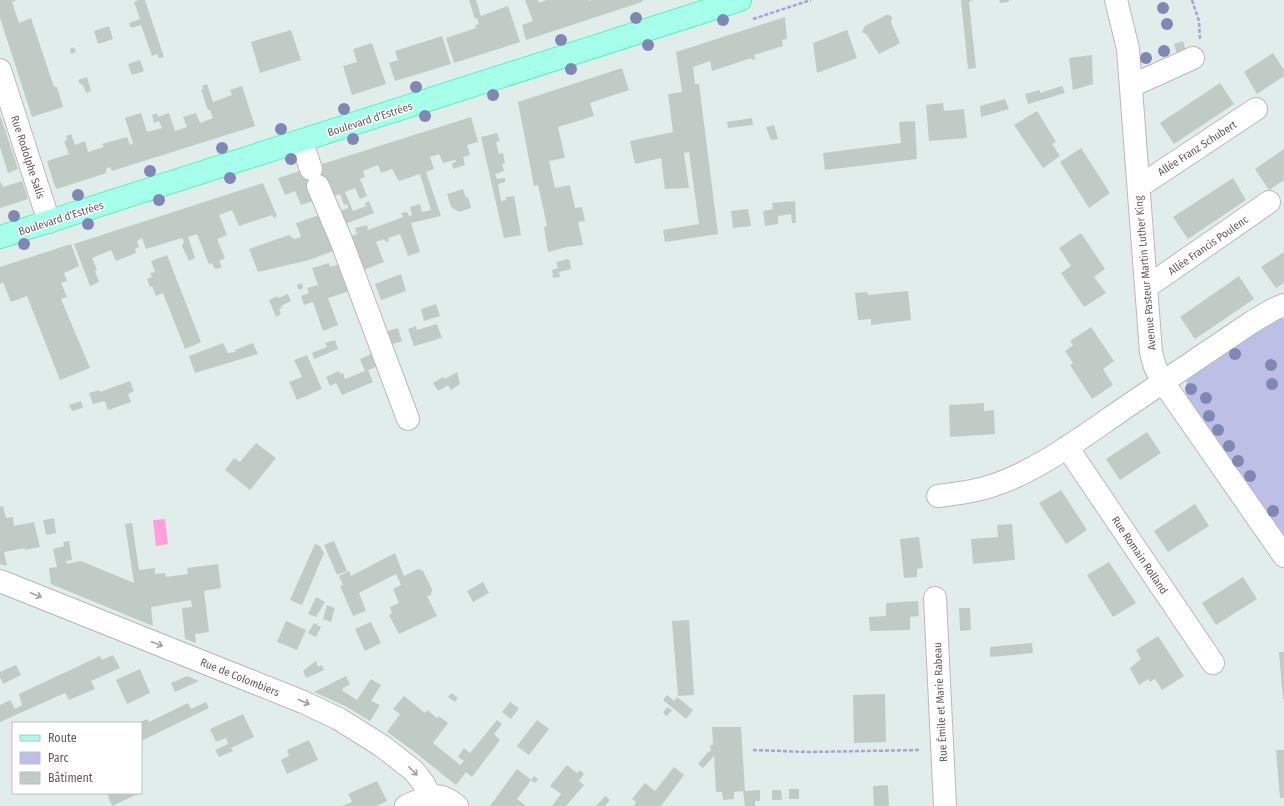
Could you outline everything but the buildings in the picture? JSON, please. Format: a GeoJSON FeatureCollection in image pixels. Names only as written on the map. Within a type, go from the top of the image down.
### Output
{"type":"FeatureCollection","features":[{"type":"Feature","properties":{"kind":"main road","name":"Boulevard d'Estrées"},"geometry":{"type":"LineString","coordinates":[[0,237],[740,0]]}},
{"type":"Feature","properties":{"kind":"street","name":"Avenue Pasteur Martin Luther King"},"geometry":{"type":"LineString","coordinates":[[1116,0],[1128,49],[1151,352],[1155,367],[1163,382],[1284,556]]}},
{"type":"Feature","properties":{"kind":"street"},"geometry":{"type":"LineString","coordinates":[[1131,86],[1193,58]]}},
{"type":"Feature","properties":{"kind":"street","name":"Rue Rodolphe Salis"},"geometry":{"type":"LineString","coordinates":[[0,70],[49,222]]}},
{"type":"Feature","properties":{"kind":"street","name":"Allée Franz Schubert"},"geometry":{"type":"LineString","coordinates":[[1138,183],[1146,182],[1256,109]]}},
{"type":"Feature","properties":{"kind":"street"},"geometry":{"type":"LineString","coordinates":[[301,141],[314,177],[341,240],[408,419]]}},
{"type":"Feature","properties":{"kind":"street","name":"Allée Francis Poulenc"},"geometry":{"type":"LineString","coordinates":[[1146,284],[1154,282],[1269,202]]}},
{"type":"Feature","properties":{"kind":"street"},"geometry":{"type":"LineString","coordinates":[[938,496],[964,493],[989,487],[1033,468],[1067,447],[1252,322],[1284,304]]}},
{"type":"Feature","properties":{"kind":"street","name":"Rue Romain Rolland"},"geometry":{"type":"LineString","coordinates":[[1067,447],[1213,663]]}},
{"type":"Feature","properties":{"kind":"street","name":"Rue de Colombiers"},"geometry":{"type":"LineString","coordinates":[[0,581],[304,702],[339,719],[382,746],[414,771],[424,784],[430,796]]}},
{"type":"Feature","properties":{"kind":"street","name":"Rue Émile et Marie Rabeau"},"geometry":{"type":"LineString","coordinates":[[935,598],[946,806]]}},
{"type":"Feature","properties":{"kind":"street"},"geometry":{"type":"LineString","coordinates":[[406,806],[430,796],[444,797],[457,806]]}},
{"type":"Feature","properties":{"kind":"path"},"geometry":{"type":"LineString","coordinates":[[1192,0],[1199,21],[1201,36],[1198,48],[1193,58]]}},
{"type":"Feature","properties":{"kind":"path"},"geometry":{"type":"LineString","coordinates":[[753,750],[809,752],[894,750],[943,751]]}},
{"type":"Feature","properties":{"kind":"green space"},"geometry":{"type":"Polygon","coordinates":[[[1280,318],[1284,319],[1284,538],[1188,399],[1186,392],[1187,379],[1191,373],[1270,322],[1280,318]]]}},
{"type":"Feature","properties":{"kind":"shaded area"},"geometry":{"type":"Polygon","coordinates":[[[165,519],[168,544],[156,546],[153,520],[165,519]]]}}]}
